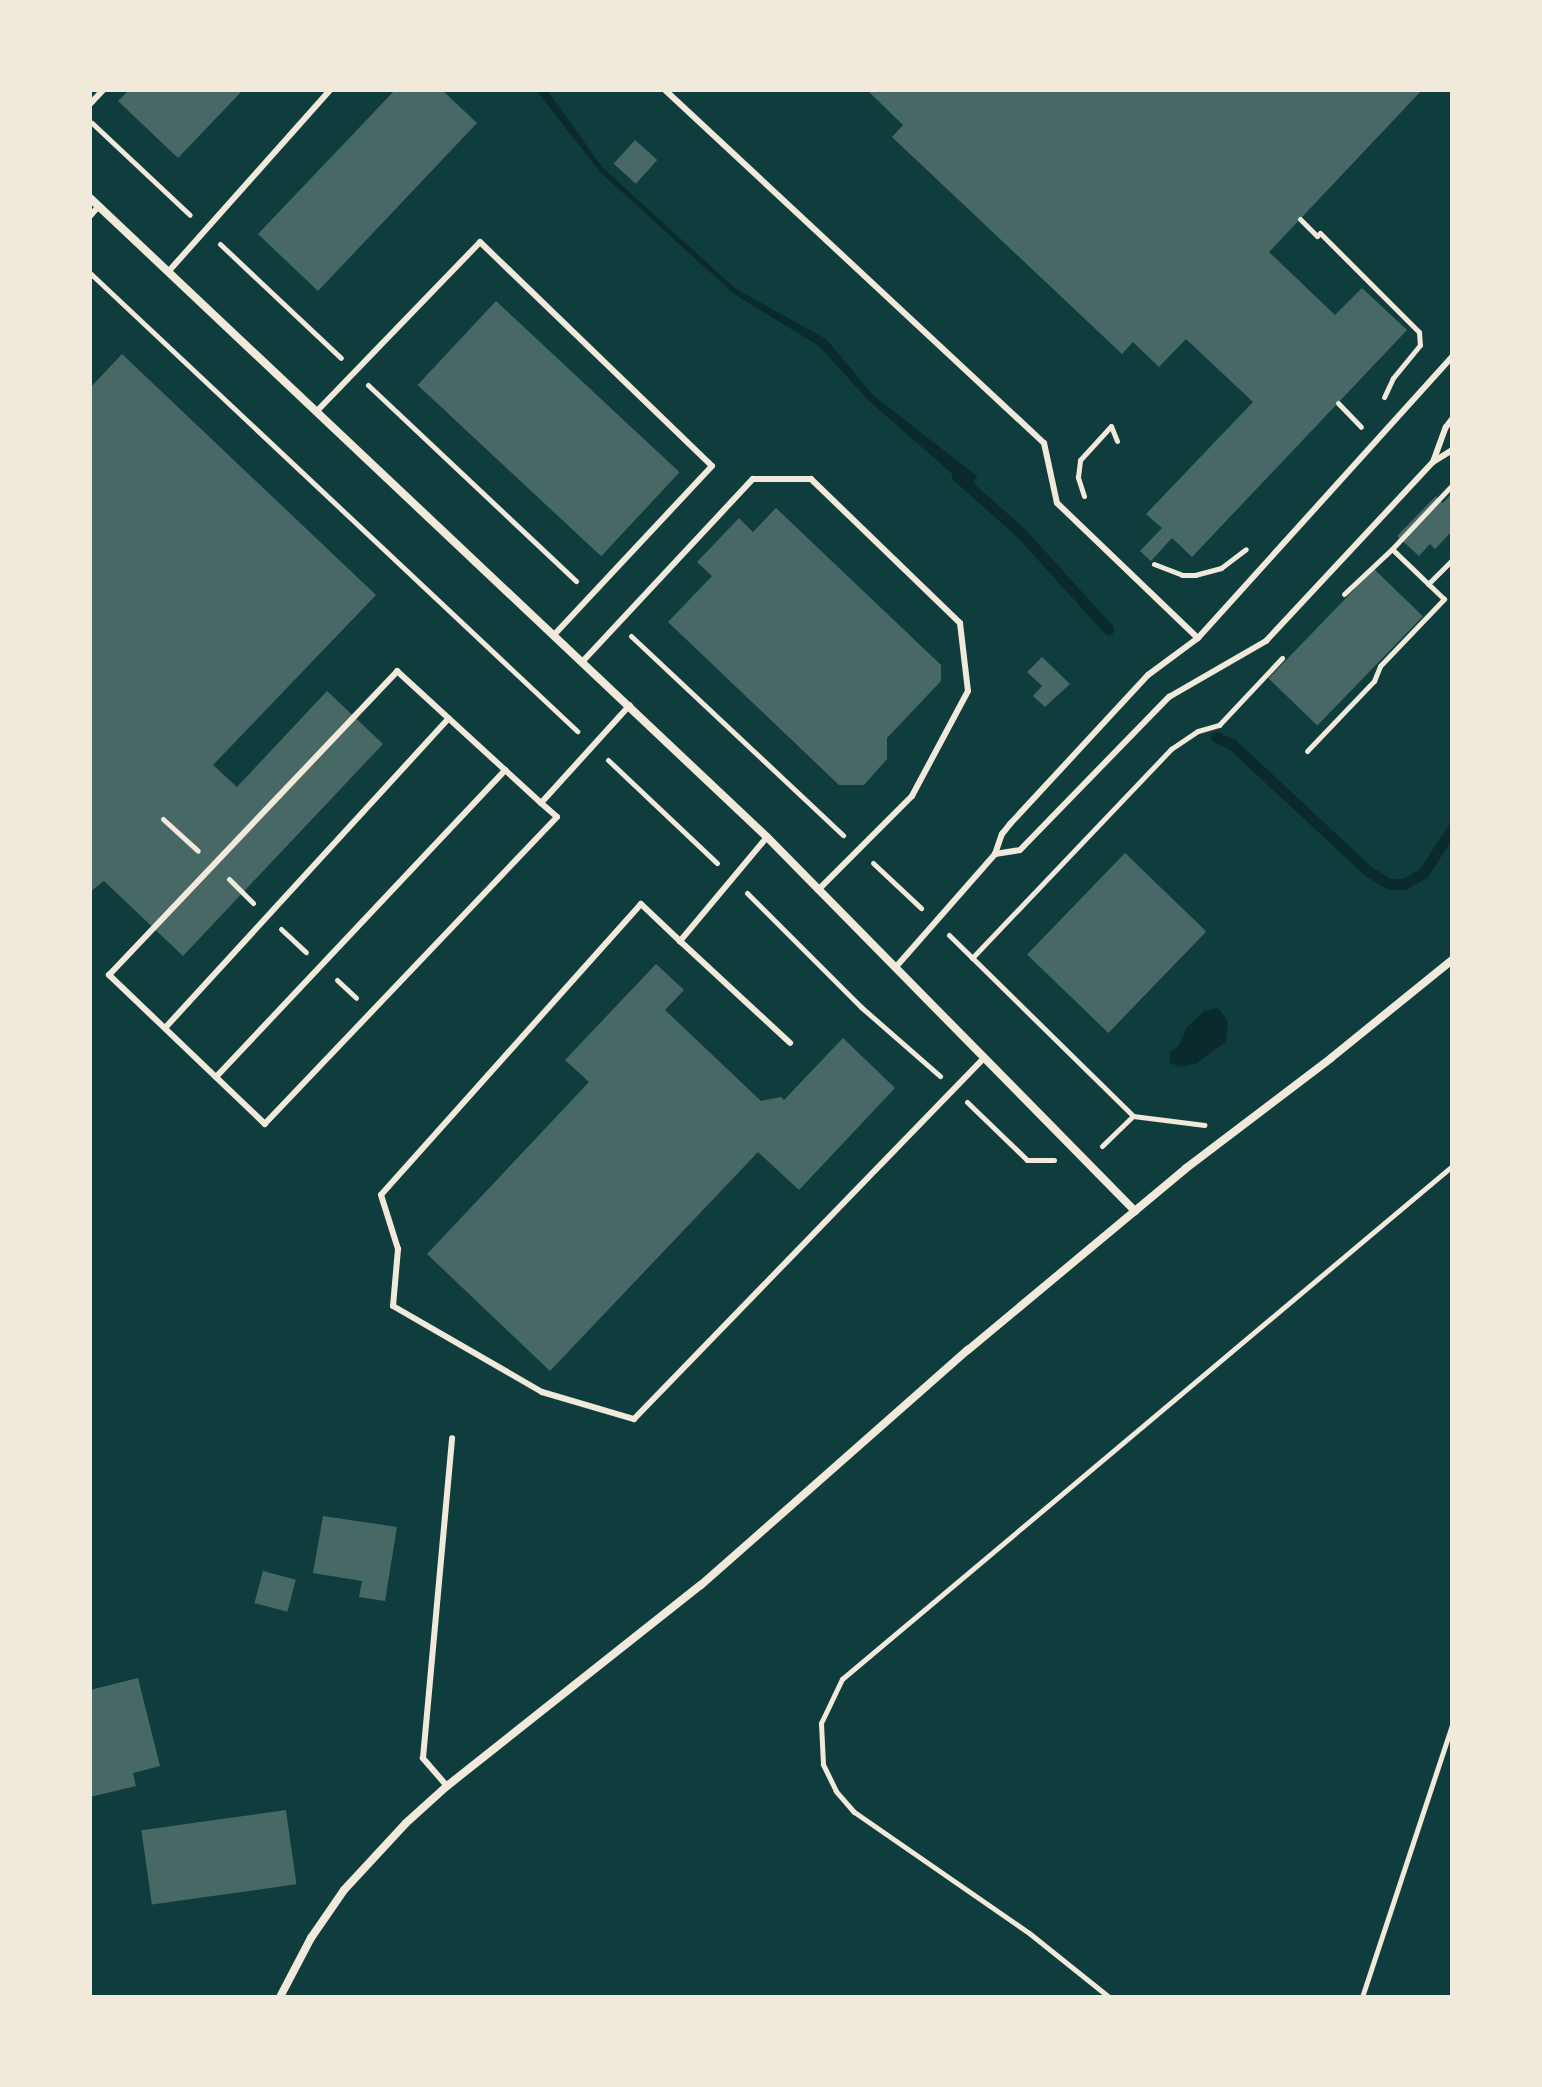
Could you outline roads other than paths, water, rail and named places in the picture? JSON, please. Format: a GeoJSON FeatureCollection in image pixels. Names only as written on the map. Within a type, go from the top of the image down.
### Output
{"type":"FeatureCollection","features":[{"type":"Feature","properties":{"kind":"street"},"geometry":{"type":"LineString","coordinates":[[90,198],[767,837],[1088,1159],[1135,1211]]}},
{"type":"Feature","properties":{"kind":"street"},"geometry":{"type":"LineString","coordinates":[[280,1997],[311,1938],[344,1890],[406,1823],[447,1786],[701,1585],[968,1350],[1135,1211],[1452,960]]}},
{"type":"Feature","properties":{"kind":"lane"},"geometry":{"type":"LineString","coordinates":[[90,104],[103,90]]}},
{"type":"Feature","properties":{"kind":"lane"},"geometry":{"type":"LineString","coordinates":[[168,272],[330,90]]}},
{"type":"Feature","properties":{"kind":"lane"},"geometry":{"type":"LineString","coordinates":[[665,90],[1044,443],[1057,503],[1198,638]]}},
{"type":"Feature","properties":{"kind":"lane"},"geometry":{"type":"LineString","coordinates":[[90,216],[99,206]]}},
{"type":"Feature","properties":{"kind":"lane"},"geometry":{"type":"LineString","coordinates":[[316,412],[480,242],[712,466],[555,634]]}},
{"type":"Feature","properties":{"kind":"lane"},"geometry":{"type":"LineString","coordinates":[[895,968],[995,854],[1002,834],[1010,824],[1148,675],[1198,638],[1452,357]]}},
{"type":"Feature","properties":{"kind":"lane"},"geometry":{"type":"LineString","coordinates":[[1433,462],[1452,419]]}},
{"type":"Feature","properties":{"kind":"lane"},"geometry":{"type":"LineString","coordinates":[[995,854],[1020,850],[1169,697],[1266,641],[1433,462],[1452,450]]}},
{"type":"Feature","properties":{"kind":"lane"},"geometry":{"type":"LineString","coordinates":[[583,661],[753,479],[811,479],[960,623],[968,691],[912,796],[818,890]]}},
{"type":"Feature","properties":{"kind":"lane"},"geometry":{"type":"LineString","coordinates":[[397,671],[541,803],[557,817],[265,1124],[109,975],[397,671]]}},
{"type":"Feature","properties":{"kind":"lane"},"geometry":{"type":"LineString","coordinates":[[541,803],[630,705]]}},
{"type":"Feature","properties":{"kind":"lane"},"geometry":{"type":"LineString","coordinates":[[165,1028],[449,718]]}},
{"type":"Feature","properties":{"kind":"lane"},"geometry":{"type":"LineString","coordinates":[[216,1077],[505,770]]}},
{"type":"Feature","properties":{"kind":"lane"},"geometry":{"type":"LineString","coordinates":[[680,941],[767,837]]}},
{"type":"Feature","properties":{"kind":"lane"},"geometry":{"type":"LineString","coordinates":[[790,1043],[641,904],[381,1195],[398,1249],[393,1306],[542,1392],[634,1419],[984,1058]]}},
{"type":"Feature","properties":{"kind":"lane"},"geometry":{"type":"LineString","coordinates":[[447,1786],[423,1758],[452,1438]]}},
{"type":"Feature","properties":{"kind":"water"},"geometry":{"type":"Polygon","coordinates":[[[536,90],[547,90],[603,168],[736,289],[826,339],[873,395],[978,477],[967,487],[868,400],[819,346],[734,294],[600,172],[536,90]]]}},
{"type":"Feature","properties":{"kind":"water"},"geometry":{"type":"Polygon","coordinates":[[[1218,1008],[1228,1021],[1226,1042],[1195,1064],[1180,1067],[1170,1063],[1170,1053],[1179,1045],[1187,1027],[1204,1011],[1218,1008]]]}},
{"type":"Feature","properties":{"kind":"waterway"},"geometry":{"type":"LineString","coordinates":[[957,476],[1021,533],[1108,629]]}},
{"type":"Feature","properties":{"kind":"waterway"},"geometry":{"type":"LineString","coordinates":[[1216,737],[1233,745],[1368,871],[1390,884],[1404,884],[1423,873],[1452,829]]}}]}
